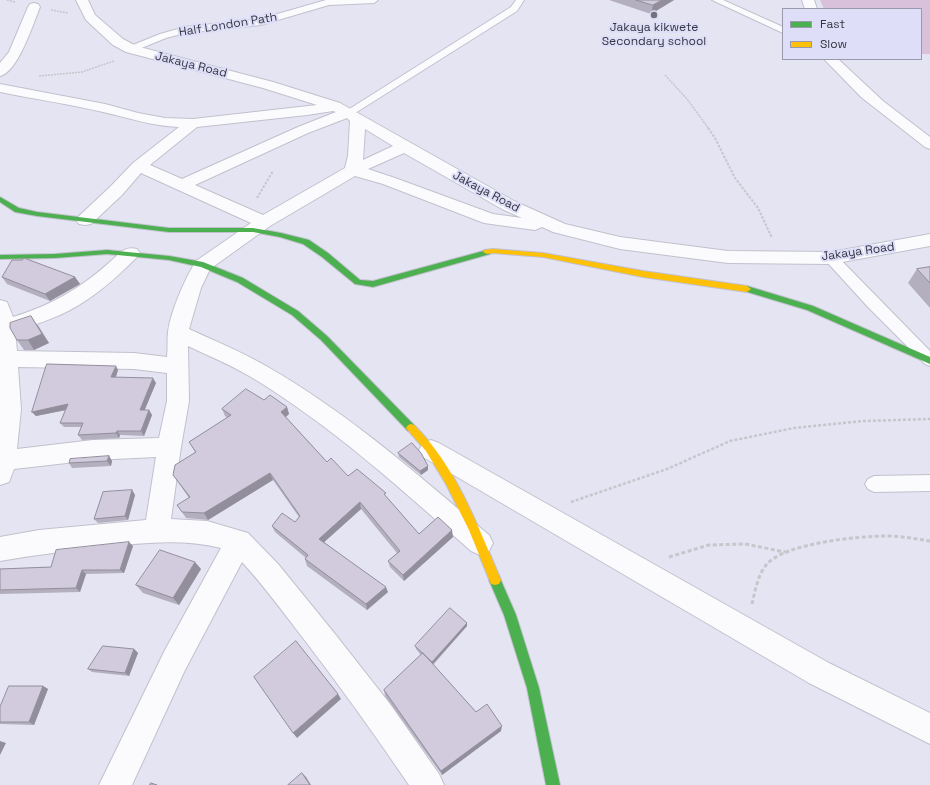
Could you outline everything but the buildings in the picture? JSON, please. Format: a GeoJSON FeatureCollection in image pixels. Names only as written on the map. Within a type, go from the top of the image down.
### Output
{"type":"FeatureCollection","features":[{"type":"Feature","properties":{"kind":"street","name":"Jakaya Road"},"geometry":{"type":"LineString","coordinates":[[82,0],[90,17],[118,42],[135,50],[268,85],[347,112],[405,147],[508,205],[558,228],[620,243],[728,257],[831,258],[930,240]]}},
{"type":"Feature","properties":{"kind":"street"},"geometry":{"type":"LineString","coordinates":[[0,72],[15,53],[34,7]]}},
{"type":"Feature","properties":{"kind":"street"},"geometry":{"type":"LineString","coordinates":[[832,60],[854,84],[894,118],[930,144]]}},
{"type":"Feature","properties":{"kind":"street"},"geometry":{"type":"LineString","coordinates":[[6,89],[105,108],[164,122],[193,123],[299,112],[347,112]]}},
{"type":"Feature","properties":{"kind":"street"},"geometry":{"type":"LineString","coordinates":[[347,112],[356,156],[353,170]]}},
{"type":"Feature","properties":{"kind":"street"},"geometry":{"type":"LineString","coordinates":[[182,185],[303,130],[347,112]]}},
{"type":"Feature","properties":{"kind":"street"},"geometry":{"type":"LineString","coordinates":[[85,220],[116,191],[139,166],[193,123]]}},
{"type":"Feature","properties":{"kind":"street"},"geometry":{"type":"LineString","coordinates":[[157,530],[169,447],[178,401],[178,332],[191,288],[203,265],[255,222],[353,170],[405,147]]}},
{"type":"Feature","properties":{"kind":"street"},"geometry":{"type":"LineString","coordinates":[[139,166],[182,185],[282,235],[306,242],[326,255],[358,282],[373,284],[444,263],[493,251],[543,255],[650,276],[745,289],[810,308],[930,360]]}},
{"type":"Feature","properties":{"kind":"street"},"geometry":{"type":"LineString","coordinates":[[353,170],[389,181],[490,219],[558,228]]}},
{"type":"Feature","properties":{"kind":"street"},"geometry":{"type":"LineString","coordinates":[[0,199],[8,206],[18,211],[169,230],[255,222]]}},
{"type":"Feature","properties":{"kind":"street"},"geometry":{"type":"LineString","coordinates":[[0,257],[54,256],[84,253],[131,253],[169,258],[203,265],[240,280],[295,314],[342,355],[431,450],[453,488],[480,544],[510,615],[531,681],[553,785]]}},
{"type":"Feature","properties":{"kind":"street"},"geometry":{"type":"LineString","coordinates":[[131,253],[105,277],[70,301],[32,319],[3,317],[10,409],[2,467],[93,450],[169,447]]}},
{"type":"Feature","properties":{"kind":"street"},"geometry":{"type":"LineString","coordinates":[[178,332],[258,371],[310,405],[377,454],[480,544]]}},
{"type":"Feature","properties":{"kind":"street"},"geometry":{"type":"LineString","coordinates":[[6,359],[134,362],[178,366]]}},
{"type":"Feature","properties":{"kind":"street"},"geometry":{"type":"LineString","coordinates":[[431,450],[819,672],[930,729]]}},
{"type":"Feature","properties":{"kind":"street"},"geometry":{"type":"LineString","coordinates":[[0,549],[39,542],[157,530],[207,533],[239,541],[269,572],[330,650],[379,715],[428,785]]}},
{"type":"Feature","properties":{"kind":"street"},"geometry":{"type":"LineString","coordinates":[[115,785],[175,660],[239,541]]}},
{"type":"Feature","properties":{"kind":"lane","name":"Half London Path"},"geometry":{"type":"LineString","coordinates":[[135,50],[163,36],[185,30],[217,26],[238,26],[261,22],[328,2],[374,0]]}},
{"type":"Feature","properties":{"kind":"lane"},"geometry":{"type":"LineString","coordinates":[[347,112],[514,9],[520,0]]}},
{"type":"Feature","properties":{"kind":"lane"},"geometry":{"type":"LineString","coordinates":[[716,0],[782,30]]}},
{"type":"Feature","properties":{"kind":"lane"},"geometry":{"type":"LineString","coordinates":[[831,258],[873,303],[930,360]]}},
{"type":"Feature","properties":{"kind":"lane"},"geometry":{"type":"LineString","coordinates":[[874,484],[930,483]]}},
{"type":"Feature","properties":{"kind":"path"},"geometry":{"type":"LineString","coordinates":[[6,89],[36,77],[82,72],[102,66],[135,50]]}},
{"type":"Feature","properties":{"kind":"path"},"geometry":{"type":"LineString","coordinates":[[665,75],[687,99],[715,138],[735,178],[758,208],[783,258]]}},
{"type":"Feature","properties":{"kind":"path"},"geometry":{"type":"LineString","coordinates":[[255,222],[273,171]]}},
{"type":"Feature","properties":{"kind":"path"},"geometry":{"type":"LineString","coordinates":[[541,512],[667,469],[730,441],[794,428],[864,421],[930,419]]}},
{"type":"Feature","properties":{"kind":"path"},"geometry":{"type":"LineString","coordinates":[[747,631],[756,588],[768,564],[786,552],[830,540],[888,536],[930,541]]}},
{"type":"Feature","properties":{"kind":"path"},"geometry":{"type":"LineString","coordinates":[[639,570],[671,556],[709,545],[745,544],[786,552]]}},
{"type":"Feature","properties":{"kind":"shaded area"},"geometry":{"type":"Polygon","coordinates":[[[820,0],[930,0],[930,54],[922,54],[922,8],[824,8],[820,0]]]}},
{"type":"Feature","properties":{"kind":"traffic: fast"},"geometry":{"type":"LineString","coordinates":[[0,199],[17,210],[37,214],[169,230],[253,230],[281,235],[306,242],[325,255],[358,282],[373,284],[487,252]]}},
{"type":"Feature","properties":{"kind":"traffic: fast"},"geometry":{"type":"LineString","coordinates":[[0,257],[55,256],[107,252],[169,258],[203,265],[240,280],[295,313],[324,338],[411,428]]}},
{"type":"Feature","properties":{"kind":"traffic: fast"},"geometry":{"type":"LineString","coordinates":[[747,289],[810,308],[930,361]]}},
{"type":"Feature","properties":{"kind":"traffic: fast"},"geometry":{"type":"LineString","coordinates":[[495,580],[510,615],[533,688],[553,785]]}},
{"type":"Feature","properties":{"kind":"traffic: slow"},"geometry":{"type":"LineString","coordinates":[[487,252],[493,251],[543,255],[643,274],[747,289]]}},
{"type":"Feature","properties":{"kind":"traffic: slow"},"geometry":{"type":"LineString","coordinates":[[411,428],[427,445],[450,481],[474,530],[495,580]]}},
{"type":"Feature","properties":{"kind":"place","name":"Jakaya kikwete Secondary school"},"geometry":{"type":"Point","coordinates":[654,15]}}]}
